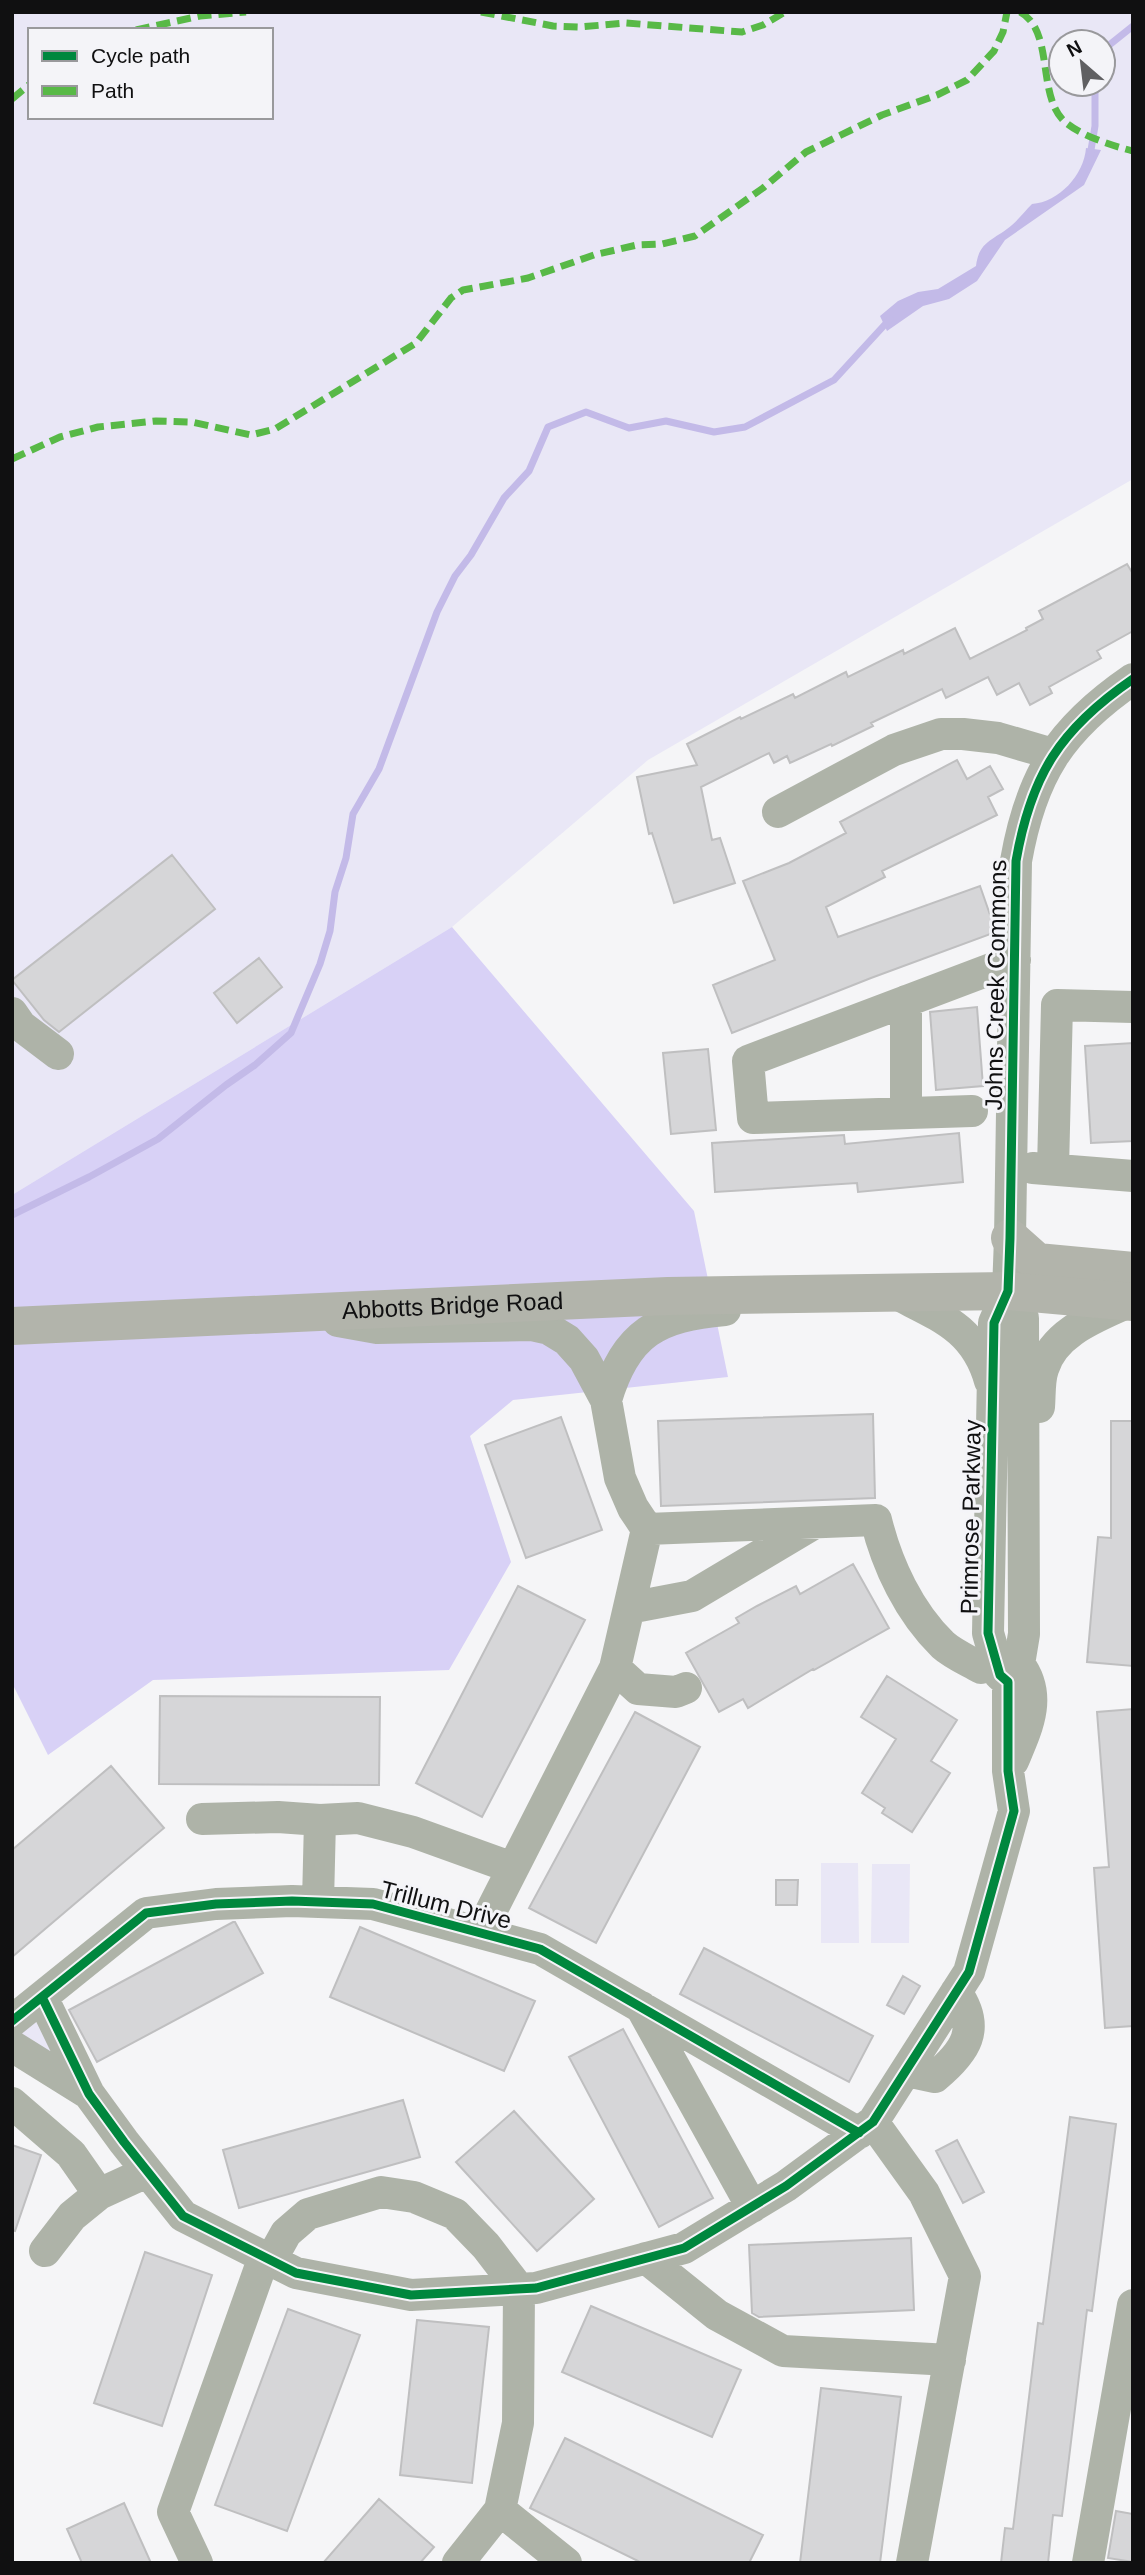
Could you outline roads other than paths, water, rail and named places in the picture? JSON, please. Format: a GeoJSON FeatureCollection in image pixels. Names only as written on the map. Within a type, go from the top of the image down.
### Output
{"type":"FeatureCollection","features":[{"type":"Feature","properties":{"kind":"main road"},"geometry":{"type":"LineString","coordinates":[[1010,1238],[1037,1262],[1132,1291]]}},
{"type":"Feature","properties":{"kind":"main road","name":"Abbotts Bridge Road"},"geometry":{"type":"LineString","coordinates":[[12,1326],[654,1296],[892,1291],[1132,1291]]}},
{"type":"Feature","properties":{"kind":"street","name":"Johns Creek Commons"},"geometry":{"type":"LineString","coordinates":[[1008,1291],[1016,861],[1024,820],[1053,754],[1079,724],[1112,694],[1133,680]]}},
{"type":"Feature","properties":{"kind":"street"},"geometry":{"type":"LineString","coordinates":[[778,812],[894,750],[942,734],[998,738],[1053,754]]}},
{"type":"Feature","properties":{"kind":"street"},"geometry":{"type":"LineString","coordinates":[[972,1111],[753,1118],[748,1061],[1015,960]]}},
{"type":"Feature","properties":{"kind":"street"},"geometry":{"type":"LineString","coordinates":[[906,1001],[906,1112]]}},
{"type":"Feature","properties":{"kind":"street"},"geometry":{"type":"LineString","coordinates":[[1053,1170],[1057,1005],[1133,1007]]}},
{"type":"Feature","properties":{"kind":"street"},"geometry":{"type":"LineString","coordinates":[[12,1013],[22,1026],[58,1054]]}},
{"type":"Feature","properties":{"kind":"street"},"geometry":{"type":"LineString","coordinates":[[1011,1166],[1133,1176]]}},
{"type":"Feature","properties":{"kind":"street"},"geometry":{"type":"LineString","coordinates":[[892,1291],[953,1325],[972,1341],[986,1367],[993,1395]]}},
{"type":"Feature","properties":{"kind":"street","name":"Primrose Parkway"},"geometry":{"type":"LineString","coordinates":[[1005,1667],[988,1633],[994,1323],[1008,1291]]}},
{"type":"Feature","properties":{"kind":"street","name":"Primrose Parkway"},"geometry":{"type":"LineString","coordinates":[[42,1997],[89,2094],[183,2216],[296,2273],[411,2295],[536,2288],[684,2248],[752,2207],[866,2128],[969,1972],[1014,1811],[1008,1771],[990,1732],[992,1684],[1024,1634],[1023,1318],[1008,1291]]}},
{"type":"Feature","properties":{"kind":"street"},"geometry":{"type":"LineString","coordinates":[[1023,1469],[1036,1437],[1043,1368],[1060,1341],[1132,1291]]}},
{"type":"Feature","properties":{"kind":"street"},"geometry":{"type":"LineString","coordinates":[[606,1400],[613,1378],[632,1347],[646,1333],[666,1320],[689,1313],[765,1302],[792,1293]]}},
{"type":"Feature","properties":{"kind":"street"},"geometry":{"type":"LineString","coordinates":[[298,1314],[377,1328],[531,1325],[548,1329],[567,1340],[584,1359],[606,1400],[620,1478],[633,1508],[647,1529],[615,1668],[480,1933]]}},
{"type":"Feature","properties":{"kind":"street"},"geometry":{"type":"LineString","coordinates":[[647,1529],[876,1520],[883,1546],[915,1612],[945,1647],[981,1668],[1005,1667]]}},
{"type":"Feature","properties":{"kind":"street"},"geometry":{"type":"LineString","coordinates":[[629,1608],[692,1595],[816,1522]]}},
{"type":"Feature","properties":{"kind":"street"},"geometry":{"type":"LineString","coordinates":[[989,1580],[1024,1579]]}},
{"type":"Feature","properties":{"kind":"street"},"geometry":{"type":"LineString","coordinates":[[615,1668],[638,1689],[676,1692],[686,1688]]}},
{"type":"Feature","properties":{"kind":"street"},"geometry":{"type":"LineString","coordinates":[[202,1819],[358,1818],[413,1832],[513,1868]]}},
{"type":"Feature","properties":{"kind":"street"},"geometry":{"type":"LineString","coordinates":[[318,1902],[320,1820]]}},
{"type":"Feature","properties":{"kind":"street","name":"Trillum Drive"},"geometry":{"type":"LineString","coordinates":[[12,2021],[146,1913],[216,1904],[373,1904],[540,1949],[641,2007],[866,2128]]}},
{"type":"Feature","properties":{"kind":"street"},"geometry":{"type":"LineString","coordinates":[[641,2007],[752,2207]]}},
{"type":"Feature","properties":{"kind":"street","name":"Primrose Parkway"},"geometry":{"type":"LineString","coordinates":[[12,2046],[89,2094]]}},
{"type":"Feature","properties":{"kind":"street"},"geometry":{"type":"LineString","coordinates":[[12,2103],[71,2154],[99,2194]]}},
{"type":"Feature","properties":{"kind":"street"},"geometry":{"type":"LineString","coordinates":[[866,2128],[924,2193],[965,2276],[912,2563]]}},
{"type":"Feature","properties":{"kind":"street"},"geometry":{"type":"LineString","coordinates":[[45,2251],[72,2216],[99,2194],[147,2172]]}},
{"type":"Feature","properties":{"kind":"street"},"geometry":{"type":"LineString","coordinates":[[197,2563],[173,2512],[267,2258],[286,2234],[308,2214],[381,2192],[414,2197],[455,2214],[486,2246],[519,2289],[518,2423],[500,2510],[458,2563]]}},
{"type":"Feature","properties":{"kind":"street"},"geometry":{"type":"LineString","coordinates":[[646,2258],[717,2315],[783,2351],[950,2360]]}},
{"type":"Feature","properties":{"kind":"street"},"geometry":{"type":"LineString","coordinates":[[1088,2563],[1126,2387],[1133,2305]]}},
{"type":"Feature","properties":{"kind":"street"},"geometry":{"type":"LineString","coordinates":[[500,2510],[566,2563]]}},
{"type":"Feature","properties":{"kind":"waterway"},"geometry":{"type":"LineString","coordinates":[[1117,39],[1133,26]]}},
{"type":"Feature","properties":{"kind":"waterway"},"geometry":{"type":"LineString","coordinates":[[1090,156],[1095,126],[1095,98]]}},
{"type":"Feature","properties":{"kind":"waterway"},"geometry":{"type":"LineString","coordinates":[[12,1215],[158,1139],[255,1065],[291,1033],[320,964],[330,931],[335,892],[346,858],[353,814],[379,769],[437,612],[455,576],[471,555],[504,498],[529,471],[548,427],[586,412],[629,428],[666,421],[714,432],[745,427],[834,380],[890,319]]}}]}
